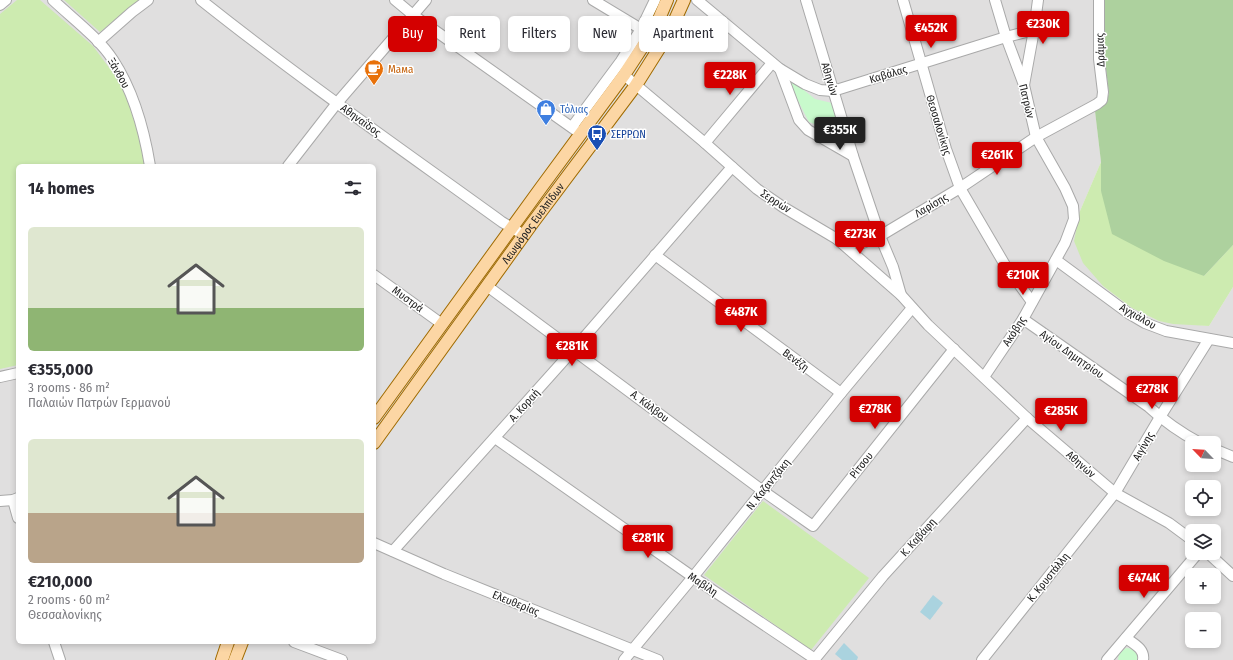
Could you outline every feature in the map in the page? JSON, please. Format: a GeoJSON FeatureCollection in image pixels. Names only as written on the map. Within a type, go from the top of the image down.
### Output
{"type":"FeatureCollection","features":[{"type":"Feature","properties":{"kind":"main road","name":"Λεωφόρος Ευελπίδων"},"geometry":{"type":"LineString","coordinates":[[376,414],[512,227],[576,131],[624,75],[656,26],[667,0]]}},
{"type":"Feature","properties":{"kind":"main road","name":"Λεωφόρος Ευελπίδων"},"geometry":{"type":"LineString","coordinates":[[376,440],[524,235],[636,85],[670,31],[684,0]]}},
{"type":"Feature","properties":{"kind":"main road"},"geometry":{"type":"LineString","coordinates":[[222,660],[227,644]]}},
{"type":"Feature","properties":{"kind":"main road"},"geometry":{"type":"LineString","coordinates":[[235,660],[241,644]]}},
{"type":"Feature","properties":{"kind":"street"},"geometry":{"type":"LineString","coordinates":[[0,5],[6,0]]}},
{"type":"Feature","properties":{"kind":"street","name":"Ξάνθου"},"geometry":{"type":"LineString","coordinates":[[52,0],[98,42],[113,59],[130,91],[145,137],[150,164]]}},
{"type":"Feature","properties":{"kind":"street"},"geometry":{"type":"LineString","coordinates":[[98,42],[148,0]]}},
{"type":"Feature","properties":{"kind":"street","name":"Αθηναΐδος"},"geometry":{"type":"LineString","coordinates":[[202,0],[249,38],[337,103],[502,222],[524,235]]}},
{"type":"Feature","properties":{"kind":"street"},"geometry":{"type":"LineString","coordinates":[[394,0],[576,131],[639,32]]}},
{"type":"Feature","properties":{"kind":"street"},"geometry":{"type":"LineString","coordinates":[[290,164],[337,103],[426,0]]}},
{"type":"Feature","properties":{"kind":"street"},"geometry":{"type":"LineString","coordinates":[[593,0],[639,28]]}},
{"type":"Feature","properties":{"kind":"street"},"geometry":{"type":"LineString","coordinates":[[647,16],[655,0]]}},
{"type":"Feature","properties":{"kind":"street"},"geometry":{"type":"LineString","coordinates":[[697,0],[776,66],[805,84],[820,90],[833,91]]}},
{"type":"Feature","properties":{"kind":"street","name":"Αθηνών"},"geometry":{"type":"LineString","coordinates":[[806,0],[853,156],[880,236],[893,267],[901,295]]}},
{"type":"Feature","properties":{"kind":"street","name":"Θεσσαλονίκης"},"geometry":{"type":"LineString","coordinates":[[903,0],[946,149],[960,188],[1005,265],[1032,302]]}},
{"type":"Feature","properties":{"kind":"street","name":"Πατρών"},"geometry":{"type":"LineString","coordinates":[[995,0],[1006,37],[1024,85],[1036,137],[1065,188],[1073,206],[1074,219]]}},
{"type":"Feature","properties":{"kind":"street"},"geometry":{"type":"LineString","coordinates":[[1024,85],[1038,0]]}},
{"type":"Feature","properties":{"kind":"street","name":"Δράμας"},"geometry":{"type":"LineString","coordinates":[[1099,0],[1099,58],[1103,92],[1102,100]]}},
{"type":"Feature","properties":{"kind":"street","name":"Καβάλας"},"geometry":{"type":"LineString","coordinates":[[833,91],[1006,37],[1034,30]]}},
{"type":"Feature","properties":{"kind":"street"},"geometry":{"type":"LineString","coordinates":[[706,143],[776,66]]}},
{"type":"Feature","properties":{"kind":"street"},"geometry":{"type":"LineString","coordinates":[[776,66],[803,126],[853,156]]}},
{"type":"Feature","properties":{"kind":"street","name":"Σερρών"},"geometry":{"type":"LineString","coordinates":[[624,75],[706,143],[757,189],[783,207],[836,239],[901,295],[928,325]]}},
{"type":"Feature","properties":{"kind":"street","name":"Λαρίσης"},"geometry":{"type":"LineString","coordinates":[[836,239],[860,244],[880,236],[960,188],[1036,137],[1102,100]]}},
{"type":"Feature","properties":{"kind":"street","name":"Α. Κοραή"},"geometry":{"type":"LineString","coordinates":[[393,551],[574,349],[732,167]]}},
{"type":"Feature","properties":{"kind":"street","name":"Ακόβης"},"geometry":{"type":"LineString","coordinates":[[984,377],[1023,319],[1065,243],[1074,219]]}},
{"type":"Feature","properties":{"kind":"street","name":"Βενέζη"},"geometry":{"type":"LineString","coordinates":[[655,254],[841,393]]}},
{"type":"Feature","properties":{"kind":"street","name":"Αγχιάλου"},"geometry":{"type":"LineString","coordinates":[[1056,260],[1128,313],[1145,323],[1166,331],[1233,343]]}},
{"type":"Feature","properties":{"kind":"street","name":"Μυστρά"},"geometry":{"type":"LineString","coordinates":[[376,276],[442,324]]}},
{"type":"Feature","properties":{"kind":"street","name":"A. Κάλβου"},"geometry":{"type":"LineString","coordinates":[[487,286],[574,349],[763,491],[813,526]]}},
{"type":"Feature","properties":{"kind":"street","name":"Ν. Καζαντζάκη"},"geometry":{"type":"LineString","coordinates":[[624,660],[912,308]]}},
{"type":"Feature","properties":{"kind":"street","name":"Αγίου Δημητρίου"},"geometry":{"type":"LineString","coordinates":[[1023,319],[1149,406],[1160,417],[1187,436]]}},
{"type":"Feature","properties":{"kind":"street","name":"Αθηνών"},"geometry":{"type":"LineString","coordinates":[[928,325],[1027,418],[1115,493],[1169,523],[1185,535]]}},
{"type":"Feature","properties":{"kind":"street","name":"Αιγίνης"},"geometry":{"type":"LineString","coordinates":[[1115,493],[1209,339]]}},
{"type":"Feature","properties":{"kind":"street","name":"Ρίτσου"},"geometry":{"type":"LineString","coordinates":[[813,526],[954,349]]}},
{"type":"Feature","properties":{"kind":"street"},"geometry":{"type":"LineString","coordinates":[[0,377],[16,373]]}},
{"type":"Feature","properties":{"kind":"street","name":"Κ. Καβάφη"},"geometry":{"type":"LineString","coordinates":[[815,659],[883,576],[1027,418]]}},
{"type":"Feature","properties":{"kind":"street","name":"Μαβίλη"},"geometry":{"type":"LineString","coordinates":[[495,438],[693,577],[815,659]]}},
{"type":"Feature","properties":{"kind":"street"},"geometry":{"type":"LineString","coordinates":[[1221,452],[1233,457]]}},
{"type":"Feature","properties":{"kind":"street","name":"Κ. Κρυστάλλη"},"geometry":{"type":"LineString","coordinates":[[982,660],[1115,493]]}},
{"type":"Feature","properties":{"kind":"street"},"geometry":{"type":"LineString","coordinates":[[0,501],[15,499]]}},
{"type":"Feature","properties":{"kind":"street","name":"Ελευθερίας"},"geometry":{"type":"LineString","coordinates":[[376,545],[444,574],[658,660]]}},
{"type":"Feature","properties":{"kind":"street"},"geometry":{"type":"LineString","coordinates":[[1108,660],[1192,560]]}},
{"type":"Feature","properties":{"kind":"street"},"geometry":{"type":"LineString","coordinates":[[1216,560],[1233,576]]}},
{"type":"Feature","properties":{"kind":"street"},"geometry":{"type":"LineString","coordinates":[[1126,638],[1142,650],[1144,654],[1143,660]]}},
{"type":"Feature","properties":{"kind":"street"},"geometry":{"type":"LineString","coordinates":[[55,644],[60,660]]}},
{"type":"Feature","properties":{"kind":"street"},"geometry":{"type":"LineString","coordinates":[[299,644],[342,660]]}},
{"type":"Feature","properties":{"kind":"shaded area"},"geometry":{"type":"Polygon","coordinates":[[[0,0],[1101,0],[1100,19],[1110,94],[1103,106],[1095,111],[1101,162],[1080,211],[1103,286],[1132,308],[1159,321],[1209,326],[1233,287],[1233,660],[0,660],[0,0]]]}},
{"type":"Feature","properties":{"kind":"green space"},"geometry":{"type":"Polygon","coordinates":[[[17,0],[40,0],[93,46],[127,95],[133,118],[141,139],[145,164],[16,164],[16,365],[0,369],[0,14],[17,0]]]}},
{"type":"Feature","properties":{"kind":"green space"},"geometry":{"type":"Polygon","coordinates":[[[64,0],[139,0],[100,32],[64,0]]]}},
{"type":"Feature","properties":{"kind":"green space"},"geometry":{"type":"Polygon","coordinates":[[[1101,0],[1233,0],[1233,245],[1204,276],[1164,261],[1112,234],[1101,191],[1101,162],[1095,111],[1103,106],[1109,94],[1100,19],[1101,0]]]}},
{"type":"Feature","properties":{"kind":"green space"},"geometry":{"type":"Polygon","coordinates":[[[784,74],[815,99],[832,103],[841,134],[809,122],[784,74]]]}},
{"type":"Feature","properties":{"kind":"green space"},"geometry":{"type":"Polygon","coordinates":[[[1101,162],[1101,191],[1204,276],[1233,245],[1233,287],[1209,326],[1173,324],[1159,321],[1132,308],[1103,286],[1083,263],[1074,241],[1080,211],[1101,162]]]}},
{"type":"Feature","properties":{"kind":"green space"},"geometry":{"type":"Polygon","coordinates":[[[763,501],[869,578],[811,650],[704,575],[763,501]]]}},
{"type":"Feature","properties":{"kind":"green space"},"geometry":{"type":"Polygon","coordinates":[[[1126,648],[1133,649],[1137,653],[1137,660],[1118,660],[1119,653],[1126,648]]]}},
{"type":"Feature","properties":{"kind":"water"},"geometry":{"type":"Polygon","coordinates":[[[933,595],[943,603],[930,620],[920,612],[933,595]]]}},
{"type":"Feature","properties":{"kind":"water"},"geometry":{"type":"Polygon","coordinates":[[[844,643],[858,657],[857,660],[842,660],[835,654],[844,643]]]}},
{"type":"Feature","properties":{"kind":"place","name":"Мама"},"geometry":{"type":"Point","coordinates":[374,86]}},
{"type":"Feature","properties":{"kind":"place","name":"Τόλιας"},"geometry":{"type":"Point","coordinates":[546,126]}},
{"type":"Feature","properties":{"kind":"place","name":"ΣΕΡΡΩΝ"},"geometry":{"type":"Point","coordinates":[597,151]}}]}
